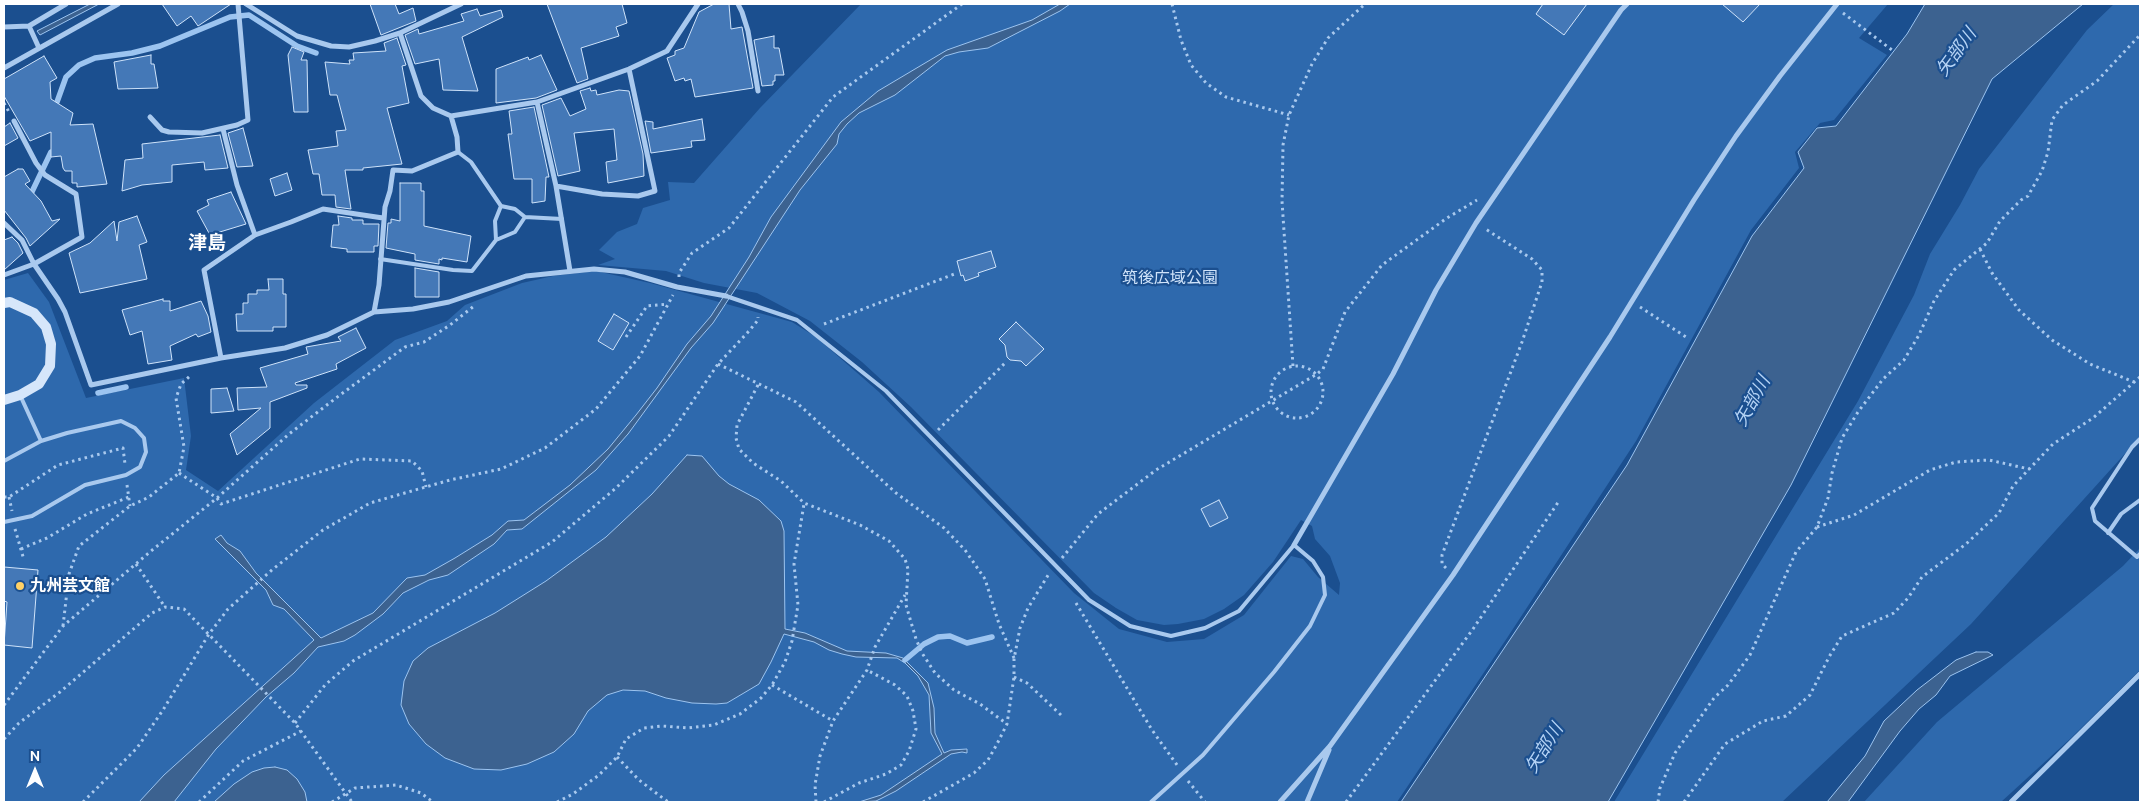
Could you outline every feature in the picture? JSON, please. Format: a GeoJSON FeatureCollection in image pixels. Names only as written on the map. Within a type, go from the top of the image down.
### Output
{"type":"FeatureCollection","features":[{"type":"Feature","properties":{"kind":"street"},"geometry":{"type":"LineString","coordinates":[[4,27],[29,26],[66,4]]}},
{"type":"Feature","properties":{"kind":"street"},"geometry":{"type":"LineString","coordinates":[[4,68],[118,4]]}},
{"type":"Feature","properties":{"kind":"street"},"geometry":{"type":"LineString","coordinates":[[150,117],[162,130],[169,132],[202,133],[223,129],[248,120],[238,4]]}},
{"type":"Feature","properties":{"kind":"street"},"geometry":{"type":"LineString","coordinates":[[246,4],[297,36],[330,46],[349,47],[400,33],[461,4]]}},
{"type":"Feature","properties":{"kind":"street"},"geometry":{"type":"LineString","coordinates":[[400,33],[421,96],[433,108],[451,116],[537,102],[629,69],[667,51],[698,4]]}},
{"type":"Feature","properties":{"kind":"street"},"geometry":{"type":"LineString","coordinates":[[738,4],[748,31],[758,91]]}},
{"type":"Feature","properties":{"kind":"street"},"geometry":{"type":"LineString","coordinates":[[1294,545],[1393,374],[1436,290],[1476,223],[1621,10],[1627,4]]}},
{"type":"Feature","properties":{"kind":"street"},"geometry":{"type":"LineString","coordinates":[[1280,802],[1330,746],[1453,575],[1510,492],[1736,136],[1836,5]]}},
{"type":"Feature","properties":{"kind":"street"},"geometry":{"type":"LineString","coordinates":[[29,26],[39,48]]}},
{"type":"Feature","properties":{"kind":"street"},"geometry":{"type":"LineString","coordinates":[[556,186],[602,194],[638,196],[655,191],[629,69]]}},
{"type":"Feature","properties":{"kind":"street"},"geometry":{"type":"LineString","coordinates":[[537,102],[563,220],[570,271]]}},
{"type":"Feature","properties":{"kind":"street"},"geometry":{"type":"LineString","coordinates":[[374,312],[379,285],[383,218],[393,170],[412,171],[458,152],[457,137],[451,116]]}},
{"type":"Feature","properties":{"kind":"street"},"geometry":{"type":"LineString","coordinates":[[4,275],[34,264],[82,237],[76,194],[45,175],[14,121]]}},
{"type":"Feature","properties":{"kind":"street"},"geometry":{"type":"LineString","coordinates":[[223,129],[236,185],[255,234]]}},
{"type":"Feature","properties":{"kind":"street"},"geometry":{"type":"LineString","coordinates":[[221,358],[204,270],[255,234],[291,222],[323,208],[383,218]]}},
{"type":"Feature","properties":{"kind":"street"},"geometry":{"type":"LineString","coordinates":[[4,223],[22,240],[34,264],[65,312],[91,385],[192,366],[221,358],[285,348],[327,335],[374,312],[413,309],[449,302],[526,276],[594,269],[625,272],[677,287],[726,296]]}},
{"type":"Feature","properties":{"kind":"street"},"geometry":{"type":"LineString","coordinates":[[4,303],[10,302],[34,313],[46,326],[51,344],[50,366],[39,384],[20,395],[4,400]]}},
{"type":"Feature","properties":{"kind":"street"},"geometry":{"type":"LineString","coordinates":[[2011,802],[2140,674]]}},
{"type":"Feature","properties":{"kind":"street"},"geometry":{"type":"LineString","coordinates":[[1307,802],[1330,746]]}},
{"type":"Feature","properties":{"kind":"lane"},"geometry":{"type":"LineString","coordinates":[[458,152],[471,162],[501,206],[515,209],[525,217],[563,220]]}},
{"type":"Feature","properties":{"kind":"lane"},"geometry":{"type":"LineString","coordinates":[[496,240],[496,221],[501,206]]}},
{"type":"Feature","properties":{"kind":"lane"},"geometry":{"type":"LineString","coordinates":[[380,259],[472,271],[496,240],[515,232],[525,217]]}},
{"type":"Feature","properties":{"kind":"lane"},"geometry":{"type":"LineString","coordinates":[[726,296],[797,320],[886,390],[1055,567],[1089,600],[1130,626],[1171,636],[1205,628],[1239,611],[1294,545],[1313,561],[1323,577],[1325,595],[1310,626],[1203,755],[1151,802]]}},
{"type":"Feature","properties":{"kind":"lane"},"geometry":{"type":"LineString","coordinates":[[20,395],[41,441]]}},
{"type":"Feature","properties":{"kind":"lane"},"geometry":{"type":"LineString","coordinates":[[4,461],[41,441],[67,433],[121,422],[135,428],[144,438],[146,452],[140,467],[126,475],[85,485],[32,516],[4,522]]}},
{"type":"Feature","properties":{"kind":"lane"},"geometry":{"type":"LineString","coordinates":[[2140,440],[2132,447],[2092,508],[2094,521],[2137,558],[2140,554]]}},
{"type":"Feature","properties":{"kind":"lane"},"geometry":{"type":"LineString","coordinates":[[2108,533],[2121,514],[2140,500]]}},
{"type":"Feature","properties":{"kind":"path"},"geometry":{"type":"LineString","coordinates":[[83,802],[137,748],[163,710],[209,634],[236,601],[272,569],[323,530],[370,504],[426,487],[501,469],[545,448],[596,409],[640,356],[677,287],[679,273],[692,252],[729,228],[833,97],[962,4]]}},
{"type":"Feature","properties":{"kind":"path"},"geometry":{"type":"LineString","coordinates":[[1172,4],[1181,40],[1191,65],[1206,83],[1226,97],[1288,115]]}},
{"type":"Feature","properties":{"kind":"path"},"geometry":{"type":"LineString","coordinates":[[1293,366],[1282,201],[1283,145],[1288,115],[1312,64],[1328,38],[1365,4]]}},
{"type":"Feature","properties":{"kind":"path"},"geometry":{"type":"LineString","coordinates":[[1836,5],[1892,50]]}},
{"type":"Feature","properties":{"kind":"path"},"geometry":{"type":"LineString","coordinates":[[1658,802],[1660,788],[1675,753],[1714,698],[1728,684],[1750,655],[1796,552],[1817,527],[1828,498],[1832,472],[1846,432],[1883,379],[1904,360],[1920,335],[1934,302],[1954,270],[1987,243],[2000,221],[2021,200],[2028,196],[2042,170],[2048,152],[2052,120],[2063,105],[2097,82],[2140,35]]}},
{"type":"Feature","properties":{"kind":"path"},"geometry":{"type":"LineString","coordinates":[[923,802],[974,773],[988,760],[1007,724],[1014,677],[1014,659],[1020,628],[1028,608],[1049,573],[1098,514],[1156,470],[1317,374],[1323,369],[1345,312],[1382,266],[1447,218],[1476,200],[1493,196]]}},
{"type":"Feature","properties":{"kind":"path"},"geometry":{"type":"LineString","coordinates":[[1453,575],[1442,564],[1442,555],[1522,342],[1542,282],[1542,270],[1532,259],[1476,223]]}},
{"type":"Feature","properties":{"kind":"path"},"geometry":{"type":"LineString","coordinates":[[1980,249],[1992,272],[2019,310],[2052,340],[2090,364],[2134,382]]}},
{"type":"Feature","properties":{"kind":"path"},"geometry":{"type":"LineString","coordinates":[[824,324],[958,272]]}},
{"type":"Feature","properties":{"kind":"path"},"geometry":{"type":"LineString","coordinates":[[4,705],[63,626],[217,498],[289,434],[405,347],[424,342],[481,301]]}},
{"type":"Feature","properties":{"kind":"path"},"geometry":{"type":"LineString","coordinates":[[1631,302],[1686,337]]}},
{"type":"Feature","properties":{"kind":"path"},"geometry":{"type":"LineString","coordinates":[[626,337],[647,306],[668,304]]}},
{"type":"Feature","properties":{"kind":"path"},"geometry":{"type":"LineString","coordinates":[[295,724],[325,684],[353,661],[552,542],[616,488],[669,436],[718,364],[758,320],[757,306]]}},
{"type":"Feature","properties":{"kind":"path"},"geometry":{"type":"LineString","coordinates":[[931,437],[1005,363]]}},
{"type":"Feature","properties":{"kind":"path"},"geometry":{"type":"LineString","coordinates":[[718,364],[796,402],[896,492],[944,528],[965,550],[985,579],[999,624],[1014,659]]}},
{"type":"Feature","properties":{"kind":"path"},"geometry":{"type":"LineString","coordinates":[[63,626],[69,574],[79,546],[130,506],[148,497],[179,472],[184,447],[176,398],[181,384],[190,377],[192,366]]}},
{"type":"Feature","properties":{"kind":"path"},"geometry":{"type":"LineString","coordinates":[[1293,366],[1304,367],[1317,374],[1323,385],[1323,399],[1316,411],[1311,415],[1298,418],[1290,418],[1279,411],[1272,401],[1271,390],[1274,379],[1282,370],[1293,366]]}},
{"type":"Feature","properties":{"kind":"path"},"geometry":{"type":"LineString","coordinates":[[1684,802],[1725,744],[1764,720],[1786,716],[1810,696],[1829,657],[1842,636],[1894,614],[1908,598],[1922,577],[1966,544],[1999,513],[2013,486],[2053,444],[2093,418],[2140,377]]}},
{"type":"Feature","properties":{"kind":"path"},"geometry":{"type":"LineString","coordinates":[[758,385],[736,425],[736,438],[739,449],[753,463],[781,481],[804,504],[860,525],[889,541],[905,559],[908,580],[906,605],[922,653],[935,673],[954,690],[980,704],[1007,724]]}},
{"type":"Feature","properties":{"kind":"path"},"geometry":{"type":"LineString","coordinates":[[4,496],[9,497],[58,465],[123,448],[130,506]]}},
{"type":"Feature","properties":{"kind":"path"},"geometry":{"type":"LineString","coordinates":[[179,472],[217,498],[221,504],[360,459],[412,461],[422,471],[426,487]]}},
{"type":"Feature","properties":{"kind":"path"},"geometry":{"type":"LineString","coordinates":[[1817,527],[1854,515],[1930,470],[1956,462],[1989,460],[2029,469]]}},
{"type":"Feature","properties":{"kind":"path"},"geometry":{"type":"LineString","coordinates":[[21,549],[47,538],[87,514],[129,497]]}},
{"type":"Feature","properties":{"kind":"path"},"geometry":{"type":"LineString","coordinates":[[1346,802],[1473,629],[1559,501]]}},
{"type":"Feature","properties":{"kind":"path"},"geometry":{"type":"LineString","coordinates":[[557,802],[573,794],[599,775],[617,756],[626,739],[644,728],[662,726],[688,728],[714,725],[740,714],[761,698],[772,685],[785,662],[795,628],[798,605],[794,564],[804,504]]}},
{"type":"Feature","properties":{"kind":"path"},"geometry":{"type":"LineString","coordinates":[[136,564],[165,607]]}},
{"type":"Feature","properties":{"kind":"path"},"geometry":{"type":"LineString","coordinates":[[1049,573],[1055,579]]}},
{"type":"Feature","properties":{"kind":"path"},"geometry":{"type":"LineString","coordinates":[[816,802],[815,784],[820,756],[833,721],[867,670],[868,662],[875,646],[906,593]]}},
{"type":"Feature","properties":{"kind":"path"},"geometry":{"type":"LineString","coordinates":[[1071,596],[1152,730],[1205,802]]}},
{"type":"Feature","properties":{"kind":"path"},"geometry":{"type":"LineString","coordinates":[[4,739],[19,723],[60,692],[152,613],[165,607],[184,609],[284,711],[352,802]]}},
{"type":"Feature","properties":{"kind":"path"},"geometry":{"type":"LineString","coordinates":[[824,802],[859,783],[886,774],[901,765],[909,751],[916,729],[913,711],[907,696],[895,684],[867,670]]}},
{"type":"Feature","properties":{"kind":"path"},"geometry":{"type":"LineString","coordinates":[[1014,677],[1027,683],[1061,715]]}},
{"type":"Feature","properties":{"kind":"path"},"geometry":{"type":"LineString","coordinates":[[772,685],[833,721]]}},
{"type":"Feature","properties":{"kind":"path"},"geometry":{"type":"LineString","coordinates":[[199,802],[242,761],[301,732]]}},
{"type":"Feature","properties":{"kind":"path"},"geometry":{"type":"LineString","coordinates":[[617,756],[639,780],[668,802]]}},
{"type":"Feature","properties":{"kind":"path"},"geometry":{"type":"LineString","coordinates":[[332,802],[355,788],[396,785],[421,793],[433,802]]}},
{"type":"Feature","properties":{"kind":"green space","name":"筑後広域公園"},"geometry":{"type":"Polygon","coordinates":[[[861,4],[1888,4],[1859,38],[1887,55],[1834,120],[1820,123],[1795,152],[1799,168],[1751,230],[1636,441],[1397,802],[4,802],[4,280],[28,273],[49,302],[86,398],[184,378],[191,436],[186,470],[218,491],[314,403],[395,340],[447,321],[465,305],[522,283],[553,276],[596,271],[650,283],[792,322],[816,337],[879,392],[1074,593],[1119,629],[1167,642],[1204,639],[1244,615],[1291,556],[1303,559],[1318,577],[1339,595],[1340,583],[1330,556],[1315,539],[1312,526],[1301,520],[1273,562],[1244,595],[1224,609],[1204,619],[1178,624],[1164,625],[1137,620],[1094,593],[911,407],[862,362],[810,321],[757,293],[704,283],[666,271],[598,265],[615,259],[599,250],[617,232],[637,224],[643,208],[670,200],[668,182],[694,183],[760,108],[861,4]]]}},
{"type":"Feature","properties":{"kind":"green space"},"geometry":{"type":"Polygon","coordinates":[[[2114,4],[2140,4],[2140,437],[1971,624],[1782,802],[1614,802],[1858,401],[1914,295],[1930,254],[1960,205],[1979,169],[2087,30],[2114,4]]]}},
{"type":"Feature","properties":{"kind":"green space"},"geometry":{"type":"Polygon","coordinates":[[[2140,548],[2140,670],[2071,738],[2001,802],[1864,802],[1937,722],[2123,566],[2140,548]]]}},
{"type":"Feature","properties":{"kind":"water"},"geometry":{"type":"Polygon","coordinates":[[[90,4],[99,4],[40,35],[37,31],[90,4]]]}},
{"type":"Feature","properties":{"kind":"water"},"geometry":{"type":"Polygon","coordinates":[[[1060,4],[1070,4],[988,48],[945,56],[895,95],[859,113],[839,134],[837,144],[800,190],[713,323],[691,348],[628,434],[596,470],[522,529],[507,530],[494,544],[448,575],[429,580],[403,593],[383,614],[355,635],[344,641],[318,647],[216,749],[174,802],[139,802],[164,775],[314,640],[284,609],[273,605],[266,590],[215,539],[221,535],[227,543],[240,551],[256,573],[321,638],[373,613],[407,578],[425,575],[492,535],[508,521],[524,520],[570,485],[608,449],[636,415],[687,344],[711,316],[749,257],[771,217],[841,122],[878,91],[947,50],[1032,20],[1060,4]]]}},
{"type":"Feature","properties":{"kind":"water","name":"矢部川"},"geometry":{"type":"Polygon","coordinates":[[[1925,4],[2083,4],[1992,79],[1791,485],[1608,802],[1401,802],[1627,465],[1752,236],[1804,168],[1798,152],[1817,128],[1836,126],[1907,34],[1925,4]]]}},
{"type":"Feature","properties":{"kind":"water"},"geometry":{"type":"Polygon","coordinates":[[[687,455],[702,456],[719,476],[729,484],[759,500],[781,521],[784,531],[785,629],[805,633],[847,651],[886,653],[903,658],[928,683],[934,708],[935,733],[944,753],[951,750],[967,749],[967,753],[951,754],[896,791],[876,801],[859,802],[881,795],[942,754],[931,733],[929,695],[918,676],[897,658],[856,657],[829,650],[814,642],[784,634],[759,684],[727,703],[692,703],[666,698],[645,691],[623,690],[607,695],[588,711],[574,734],[554,752],[527,764],[501,770],[474,769],[445,758],[426,744],[409,724],[401,705],[404,681],[413,661],[428,648],[495,613],[546,581],[606,537],[652,494],[687,455]]]}},
{"type":"Feature","properties":{"kind":"water"},"geometry":{"type":"Polygon","coordinates":[[[1976,652],[1988,652],[1993,655],[1950,676],[1936,695],[1919,709],[1900,731],[1848,802],[1827,802],[1865,756],[1884,721],[1917,690],[1956,660],[1976,652]]]}},
{"type":"Feature","properties":{"kind":"water"},"geometry":{"type":"Polygon","coordinates":[[[275,767],[287,770],[297,779],[305,792],[307,802],[214,802],[234,784],[252,772],[275,767]]]}},
{"type":"Feature","properties":{"kind":"building"},"geometry":{"type":"Polygon","coordinates":[[[162,4],[231,4],[198,26],[191,16],[177,26],[162,4]]]}},
{"type":"Feature","properties":{"kind":"building"},"geometry":{"type":"Polygon","coordinates":[[[370,4],[395,4],[399,14],[413,8],[416,21],[381,35],[370,4]]]}},
{"type":"Feature","properties":{"kind":"building"},"geometry":{"type":"Polygon","coordinates":[[[547,4],[622,4],[627,23],[616,27],[619,36],[581,48],[588,79],[577,83],[547,4]]]}},
{"type":"Feature","properties":{"kind":"building"},"geometry":{"type":"Polygon","coordinates":[[[714,4],[729,4],[731,29],[742,27],[753,88],[695,97],[691,79],[685,81],[684,78],[675,81],[667,58],[675,55],[675,51],[684,48],[699,12],[714,4]]]}},
{"type":"Feature","properties":{"kind":"building"},"geometry":{"type":"Polygon","coordinates":[[[1543,4],[1587,4],[1564,35],[1536,14],[1543,4]]]}},
{"type":"Feature","properties":{"kind":"building"},"geometry":{"type":"Polygon","coordinates":[[[1722,4],[1760,4],[1743,22],[1722,4]]]}},
{"type":"Feature","properties":{"kind":"building"},"geometry":{"type":"Polygon","coordinates":[[[477,9],[480,16],[501,10],[503,17],[462,37],[478,91],[443,90],[439,59],[415,64],[405,35],[418,29],[419,34],[464,21],[461,14],[477,9]]]}},
{"type":"Feature","properties":{"kind":"building"},"geometry":{"type":"Polygon","coordinates":[[[774,36],[774,48],[779,48],[784,75],[775,75],[773,85],[762,86],[754,40],[774,36]]]}},
{"type":"Feature","properties":{"kind":"building"},"geometry":{"type":"Polygon","coordinates":[[[397,38],[406,65],[402,66],[409,103],[387,108],[402,164],[363,168],[363,170],[345,170],[351,209],[336,207],[335,195],[322,195],[319,174],[313,174],[308,150],[338,146],[336,131],[346,130],[337,95],[330,95],[325,62],[350,64],[349,60],[354,60],[353,53],[386,51],[384,43],[397,38]]]}},
{"type":"Feature","properties":{"kind":"building"},"geometry":{"type":"Polygon","coordinates":[[[292,47],[304,52],[301,60],[307,60],[308,112],[294,112],[288,55],[292,47]]]}},
{"type":"Feature","properties":{"kind":"building"},"geometry":{"type":"Polygon","coordinates":[[[151,55],[151,64],[154,64],[158,88],[118,89],[114,62],[151,55]]]}},
{"type":"Feature","properties":{"kind":"building"},"geometry":{"type":"Polygon","coordinates":[[[541,55],[557,90],[536,98],[496,103],[496,69],[528,57],[529,60],[541,55]]]}},
{"type":"Feature","properties":{"kind":"building"},"geometry":{"type":"Polygon","coordinates":[[[44,56],[57,78],[50,82],[51,99],[73,113],[70,125],[93,124],[107,184],[77,187],[77,183],[72,183],[72,171],[65,171],[61,156],[51,157],[51,132],[30,141],[4,96],[4,79],[44,56]]]}},
{"type":"Feature","properties":{"kind":"building"},"geometry":{"type":"Polygon","coordinates":[[[590,88],[591,91],[596,90],[597,95],[619,90],[629,91],[643,154],[644,176],[608,183],[606,162],[617,160],[614,129],[574,133],[580,171],[558,176],[542,105],[561,98],[570,116],[586,109],[580,91],[590,88]]]}},
{"type":"Feature","properties":{"kind":"building"},"geometry":{"type":"Polygon","coordinates":[[[534,107],[549,177],[546,177],[545,201],[532,203],[532,179],[514,179],[508,134],[512,134],[509,111],[534,107]]]}},
{"type":"Feature","properties":{"kind":"building"},"geometry":{"type":"Polygon","coordinates":[[[702,119],[705,140],[691,141],[692,147],[651,153],[645,121],[653,122],[653,129],[702,119]]]}},
{"type":"Feature","properties":{"kind":"building"},"geometry":{"type":"Polygon","coordinates":[[[10,123],[18,138],[4,146],[4,127],[10,123]]]}},
{"type":"Feature","properties":{"kind":"building"},"geometry":{"type":"Polygon","coordinates":[[[243,128],[253,166],[237,167],[228,133],[243,128]]]}},
{"type":"Feature","properties":{"kind":"building"},"geometry":{"type":"Polygon","coordinates":[[[220,135],[228,168],[205,170],[204,162],[172,165],[172,182],[142,185],[122,191],[125,160],[143,158],[142,144],[220,135]]]}},
{"type":"Feature","properties":{"kind":"building"},"geometry":{"type":"Polygon","coordinates":[[[18,169],[23,169],[30,181],[25,184],[41,201],[52,221],[60,219],[30,246],[4,210],[4,177],[18,169]]]}},
{"type":"Feature","properties":{"kind":"building"},"geometry":{"type":"Polygon","coordinates":[[[287,173],[292,190],[275,196],[270,179],[287,173]]]}},
{"type":"Feature","properties":{"kind":"building"},"geometry":{"type":"Polygon","coordinates":[[[400,183],[421,183],[421,191],[424,191],[424,226],[471,236],[467,262],[442,258],[442,260],[439,259],[439,264],[415,260],[415,254],[386,248],[388,223],[391,223],[391,219],[400,221],[400,183]]]}},
{"type":"Feature","properties":{"kind":"building"},"geometry":{"type":"Polygon","coordinates":[[[231,192],[246,224],[210,235],[197,211],[209,205],[207,200],[231,192]]]}},
{"type":"Feature","properties":{"kind":"building"},"geometry":{"type":"Polygon","coordinates":[[[137,216],[147,242],[139,245],[147,279],[80,293],[69,253],[90,243],[114,221],[117,241],[119,222],[137,216]]]}},
{"type":"Feature","properties":{"kind":"building"},"geometry":{"type":"Polygon","coordinates":[[[338,216],[352,218],[352,220],[363,220],[363,224],[379,224],[378,246],[374,246],[374,252],[347,252],[347,249],[331,247],[333,225],[339,225],[338,216]]]}},
{"type":"Feature","properties":{"kind":"building"},"geometry":{"type":"Polygon","coordinates":[[[12,237],[18,243],[23,253],[4,270],[4,240],[12,237]]]}},
{"type":"Feature","properties":{"kind":"building"},"geometry":{"type":"Polygon","coordinates":[[[991,251],[996,267],[978,273],[979,276],[965,281],[963,275],[961,276],[957,261],[991,251]]]}},
{"type":"Feature","properties":{"kind":"building"},"geometry":{"type":"Polygon","coordinates":[[[415,268],[439,272],[439,297],[415,297],[415,268]]]}},
{"type":"Feature","properties":{"kind":"building"},"geometry":{"type":"Polygon","coordinates":[[[268,279],[283,279],[283,294],[286,294],[286,327],[273,327],[273,331],[237,331],[236,314],[243,314],[243,303],[248,303],[248,294],[257,294],[257,290],[269,290],[268,279]]]}},
{"type":"Feature","properties":{"kind":"building"},"geometry":{"type":"Polygon","coordinates":[[[163,299],[163,301],[170,301],[170,311],[201,301],[208,316],[211,332],[198,337],[196,334],[170,346],[172,360],[148,364],[142,331],[130,335],[122,310],[163,299]]]}},
{"type":"Feature","properties":{"kind":"building"},"geometry":{"type":"Polygon","coordinates":[[[614,314],[629,323],[613,350],[598,341],[614,314]]]}},
{"type":"Feature","properties":{"kind":"building"},"geometry":{"type":"Polygon","coordinates":[[[1016,322],[1044,349],[1026,366],[1021,361],[1010,360],[1007,357],[1005,345],[999,339],[1016,322]]]}},
{"type":"Feature","properties":{"kind":"building"},"geometry":{"type":"Polygon","coordinates":[[[356,328],[366,348],[336,364],[337,369],[295,383],[296,385],[307,385],[307,388],[270,402],[270,428],[237,455],[230,434],[261,408],[238,410],[237,388],[267,387],[260,368],[308,354],[306,347],[341,341],[338,337],[356,328]]]}},
{"type":"Feature","properties":{"kind":"building"},"geometry":{"type":"Polygon","coordinates":[[[227,388],[234,411],[211,413],[211,389],[227,388]]]}},
{"type":"Feature","properties":{"kind":"building"},"geometry":{"type":"Polygon","coordinates":[[[1219,500],[1228,518],[1210,527],[1201,509],[1219,500]]]}},
{"type":"Feature","properties":{"kind":"building","name":"九州芸文館"},"geometry":{"type":"Polygon","coordinates":[[[4,567],[38,570],[32,648],[4,645],[7,602],[4,601],[4,567]]]}},
{"type":"Feature","properties":{"kind":"waterway"},"geometry":{"type":"LineString","coordinates":[[57,102],[66,77],[79,65],[95,58],[132,53],[160,46],[230,17],[249,15],[297,46],[316,53]]}},
{"type":"Feature","properties":{"kind":"waterway"},"geometry":{"type":"LineString","coordinates":[[29,198],[51,152]]}},
{"type":"Feature","properties":{"kind":"waterway"},"geometry":{"type":"LineString","coordinates":[[98,393],[126,387]]}},
{"type":"Feature","properties":{"kind":"waterway"},"geometry":{"type":"LineString","coordinates":[[905,660],[924,644],[938,637],[950,636],[967,643],[992,637]]}},
{"type":"Feature","properties":{"kind":"place","name":"九州芸文館"},"geometry":{"type":"Point","coordinates":[20,586]}},
{"type":"Feature","properties":{"kind":"district","name":"津島"},"geometry":{"type":"Point","coordinates":[207,243]}}]}
